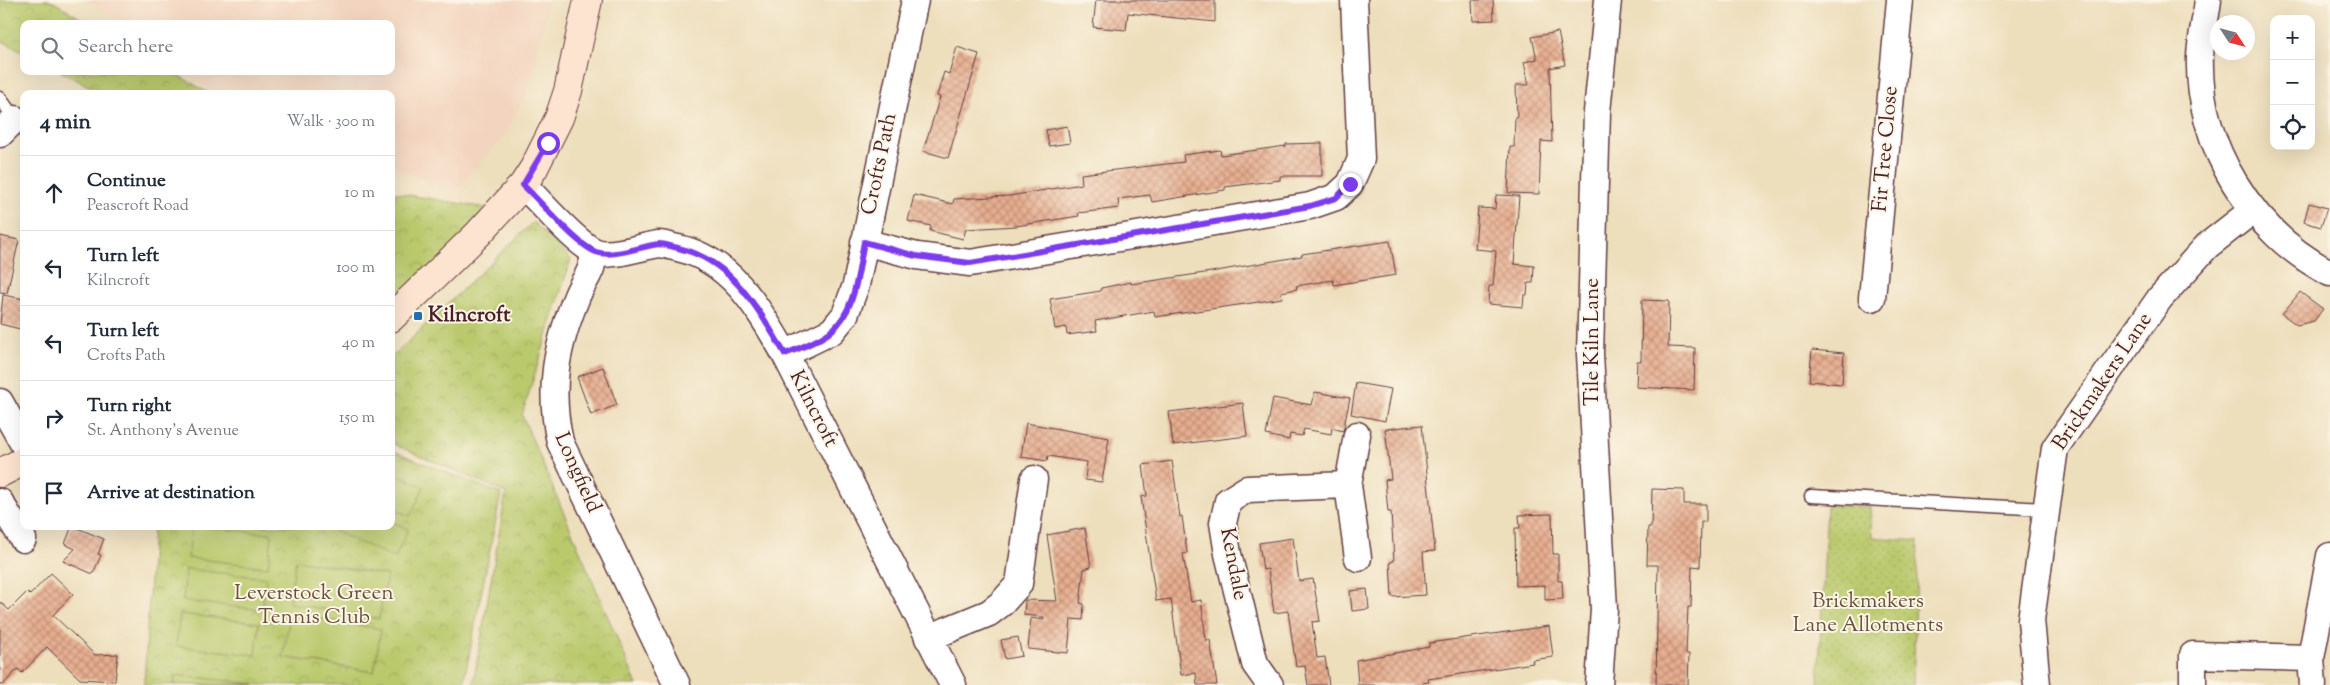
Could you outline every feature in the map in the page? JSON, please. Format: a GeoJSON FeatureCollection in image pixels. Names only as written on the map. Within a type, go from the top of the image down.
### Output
{"type":"FeatureCollection","features":[{"type":"Feature","properties":{"kind":"street"},"geometry":{"type":"LineString","coordinates":[[395,314],[478,234],[523,185],[548,143],[559,118],[568,91],[588,0]]}},
{"type":"Feature","properties":{"kind":"street","name":"Crofts Path"},"geometry":{"type":"LineString","coordinates":[[785,354],[832,331],[845,315],[856,285],[915,0]]}},
{"type":"Feature","properties":{"kind":"street"},"geometry":{"type":"LineString","coordinates":[[864,242],[916,256],[970,263],[1310,206],[1336,198],[1350,184],[1361,159],[1354,0]]}},
{"type":"Feature","properties":{"kind":"street","name":"Tile Kiln Lane"},"geometry":{"type":"LineString","coordinates":[[1599,685],[1604,609],[1590,354],[1597,112],[1608,0]]}},
{"type":"Feature","properties":{"kind":"street","name":"Fir Tree Close"},"geometry":{"type":"LineString","coordinates":[[1872,298],[1900,0]]}},
{"type":"Feature","properties":{"kind":"street"},"geometry":{"type":"LineString","coordinates":[[2208,0],[2200,57],[2203,98],[2217,150],[2253,210],[2284,243],[2311,263],[2330,273]]}},
{"type":"Feature","properties":{"kind":"street"},"geometry":{"type":"LineString","coordinates":[[523,185],[578,240],[593,251]]}},
{"type":"Feature","properties":{"kind":"street","name":"Brickmakers Lane"},"geometry":{"type":"LineString","coordinates":[[2037,685],[2031,620],[2055,448],[2160,298],[2207,246],[2253,210]]}},
{"type":"Feature","properties":{"kind":"street","name":"Kilncroft"},"geometry":{"type":"LineString","coordinates":[[593,251],[609,253],[661,244],[690,251],[718,266],[742,286],[785,354],[953,685]]}},
{"type":"Feature","properties":{"kind":"street","name":"Longfield"},"geometry":{"type":"LineString","coordinates":[[593,251],[594,263],[578,294],[562,336],[554,375],[554,414],[560,442],[677,685]]}},
{"type":"Feature","properties":{"kind":"street"},"geometry":{"type":"LineString","coordinates":[[0,402],[20,438]]}},
{"type":"Feature","properties":{"kind":"street"},"geometry":{"type":"LineString","coordinates":[[1357,435],[1348,485],[1358,558]]}},
{"type":"Feature","properties":{"kind":"street"},"geometry":{"type":"LineString","coordinates":[[0,473],[20,463]]}},
{"type":"Feature","properties":{"kind":"street"},"geometry":{"type":"LineString","coordinates":[[928,638],[989,613],[1002,603],[1019,584],[1034,478]]}},
{"type":"Feature","properties":{"kind":"street","name":"Kendale"},"geometry":{"type":"LineString","coordinates":[[1270,685],[1255,664],[1228,554],[1223,523],[1228,501],[1247,489],[1348,485]]}},
{"type":"Feature","properties":{"kind":"street"},"geometry":{"type":"LineString","coordinates":[[0,502],[23,539]]}},
{"type":"Feature","properties":{"kind":"street"},"geometry":{"type":"LineString","coordinates":[[2319,684],[2311,658],[2330,556]]}},
{"type":"Feature","properties":{"kind":"street"},"geometry":{"type":"LineString","coordinates":[[2193,685],[2193,655],[2311,658]]}},
{"type":"Feature","properties":{"kind":"lane"},"geometry":{"type":"LineString","coordinates":[[0,98],[13,121]]}},
{"type":"Feature","properties":{"kind":"lane"},"geometry":{"type":"LineString","coordinates":[[1811,496],[2046,509]]}},
{"type":"Feature","properties":{"kind":"shaded area"},"geometry":{"type":"Polygon","coordinates":[[[88,0],[549,0],[530,87],[502,139],[455,191],[395,168],[395,90],[209,90],[191,75],[395,75],[395,20],[117,20],[88,0]]]}},
{"type":"Feature","properties":{"kind":"green space"},"geometry":{"type":"Polygon","coordinates":[[[0,0],[50,0],[83,20],[20,20],[20,50],[0,40],[0,0]]]}},
{"type":"Feature","properties":{"kind":"green space"},"geometry":{"type":"Polygon","coordinates":[[[68,75],[178,75],[203,90],[96,90],[68,75]]]}},
{"type":"Feature","properties":{"kind":"green space"},"geometry":{"type":"Polygon","coordinates":[[[395,193],[510,212],[395,303],[395,193]]]}},
{"type":"Feature","properties":{"kind":"green space"},"geometry":{"type":"Polygon","coordinates":[[[533,222],[571,259],[522,415],[637,685],[473,685],[506,493],[395,445],[395,354],[533,222]]]}},
{"type":"Feature","properties":{"kind":"green space","name":"Leverstock Green Tennis Club"},"geometry":{"type":"Polygon","coordinates":[[[395,452],[501,494],[463,685],[144,685],[153,530],[395,530],[395,452]]]}},
{"type":"Feature","properties":{"kind":"green space"},"geometry":{"type":"Polygon","coordinates":[[[395,474],[424,487],[410,516],[395,510],[395,474]]]}},
{"type":"Feature","properties":{"kind":"green space","name":"Brickmakers Lane Allotments"},"geometry":{"type":"Polygon","coordinates":[[[1827,505],[1870,507],[1872,537],[1918,541],[1913,685],[1818,685],[1827,505]]]}},
{"type":"Feature","properties":{"kind":"green space"},"geometry":{"type":"Polygon","coordinates":[[[395,523],[408,529],[395,558],[332,530],[395,530],[395,523]]]}},
{"type":"Feature","properties":{"kind":"green space"},"geometry":{"type":"Polygon","coordinates":[[[192,530],[232,530],[272,534],[268,567],[188,558],[192,530]]]}},
{"type":"Feature","properties":{"kind":"green space"},"geometry":{"type":"Polygon","coordinates":[[[296,560],[387,575],[379,619],[289,603],[296,560]]]}},
{"type":"Feature","properties":{"kind":"green space"},"geometry":{"type":"Polygon","coordinates":[[[186,569],[266,578],[262,610],[183,601],[186,569]]]}},
{"type":"Feature","properties":{"kind":"green space"},"geometry":{"type":"Polygon","coordinates":[[[180,614],[259,623],[256,655],[176,646],[180,614]]]}},
{"type":"Feature","properties":{"kind":"green space"},"geometry":{"type":"Polygon","coordinates":[[[290,614],[381,629],[374,672],[283,657],[290,614]]]}},
{"type":"Feature","properties":{"kind":"green space"},"geometry":{"type":"Polygon","coordinates":[[[175,675],[255,684],[174,685],[175,675]]]}},
{"type":"Feature","properties":{"kind":"building"},"geometry":{"type":"Polygon","coordinates":[[[1096,0],[1215,0],[1215,22],[1128,13],[1126,30],[1093,27],[1096,0]]]}},
{"type":"Feature","properties":{"kind":"building"},"geometry":{"type":"Polygon","coordinates":[[[1472,0],[1493,0],[1494,20],[1473,21],[1472,0]]]}},
{"type":"Feature","properties":{"kind":"building"},"geometry":{"type":"Polygon","coordinates":[[[1558,32],[1565,65],[1550,68],[1552,142],[1541,141],[1539,194],[1508,193],[1510,147],[1514,147],[1515,117],[1517,117],[1516,85],[1529,85],[1524,62],[1537,59],[1532,37],[1558,32]]]}},
{"type":"Feature","properties":{"kind":"building"},"geometry":{"type":"Polygon","coordinates":[[[957,47],[979,54],[948,158],[923,151],[940,97],[937,96],[944,72],[949,74],[957,47]]]}},
{"type":"Feature","properties":{"kind":"building"},"geometry":{"type":"Polygon","coordinates":[[[1067,126],[1070,143],[1049,146],[1046,130],[1067,126]]]}},
{"type":"Feature","properties":{"kind":"building"},"geometry":{"type":"Polygon","coordinates":[[[1322,143],[1322,176],[1280,176],[1280,180],[1225,187],[1225,190],[1152,202],[1150,195],[1118,199],[1119,208],[1078,213],[1079,216],[1016,226],[966,229],[963,239],[930,231],[931,226],[908,221],[914,195],[953,204],[954,199],[1009,196],[1082,184],[1081,174],[1184,162],[1183,155],[1220,150],[1221,155],[1286,146],[1286,144],[1322,143]]]}},
{"type":"Feature","properties":{"kind":"building"},"geometry":{"type":"Polygon","coordinates":[[[1496,195],[1519,196],[1514,264],[1534,266],[1533,283],[1528,283],[1523,307],[1488,304],[1489,286],[1493,286],[1496,251],[1475,249],[1478,208],[1495,209],[1496,195]]]}},
{"type":"Feature","properties":{"kind":"building"},"geometry":{"type":"Polygon","coordinates":[[[2309,203],[2327,208],[2321,227],[2304,222],[2309,203]]]}},
{"type":"Feature","properties":{"kind":"building"},"geometry":{"type":"Polygon","coordinates":[[[0,236],[19,240],[7,293],[0,292],[0,236]]]}},
{"type":"Feature","properties":{"kind":"building"},"geometry":{"type":"Polygon","coordinates":[[[1390,241],[1396,275],[1334,285],[1333,280],[1296,286],[1297,289],[1281,292],[1282,298],[1252,303],[1155,317],[1154,311],[1095,321],[1097,331],[1067,335],[1066,327],[1055,329],[1050,299],[1101,291],[1101,288],[1131,282],[1131,284],[1211,272],[1302,256],[1302,254],[1390,241]]]}},
{"type":"Feature","properties":{"kind":"building"},"geometry":{"type":"Polygon","coordinates":[[[2300,292],[2323,309],[2314,321],[2297,325],[2282,314],[2300,292]]]}},
{"type":"Feature","properties":{"kind":"building"},"geometry":{"type":"Polygon","coordinates":[[[3,295],[20,298],[20,329],[0,324],[3,295]]]}},
{"type":"Feature","properties":{"kind":"building"},"geometry":{"type":"Polygon","coordinates":[[[1642,300],[1669,301],[1668,347],[1695,348],[1694,390],[1636,387],[1637,361],[1641,361],[1642,300]]]}},
{"type":"Feature","properties":{"kind":"building"},"geometry":{"type":"Polygon","coordinates":[[[1812,350],[1844,353],[1842,384],[1809,381],[1812,350]]]}},
{"type":"Feature","properties":{"kind":"building"},"geometry":{"type":"Polygon","coordinates":[[[603,367],[617,405],[591,415],[577,377],[603,367]]]}},
{"type":"Feature","properties":{"kind":"building"},"geometry":{"type":"Polygon","coordinates":[[[1356,383],[1391,389],[1385,421],[1351,414],[1356,383]]]}},
{"type":"Feature","properties":{"kind":"building"},"geometry":{"type":"Polygon","coordinates":[[[1315,392],[1350,398],[1343,431],[1332,428],[1331,434],[1304,429],[1302,436],[1290,434],[1289,440],[1266,435],[1273,398],[1312,405],[1315,392]]]}},
{"type":"Feature","properties":{"kind":"building"},"geometry":{"type":"Polygon","coordinates":[[[1243,403],[1247,436],[1173,445],[1169,412],[1243,403]]]}},
{"type":"Feature","properties":{"kind":"building"},"geometry":{"type":"Polygon","coordinates":[[[1026,423],[1109,438],[1102,482],[1085,480],[1087,462],[1048,456],[1047,461],[1021,457],[1026,423]]]}},
{"type":"Feature","properties":{"kind":"building"},"geometry":{"type":"Polygon","coordinates":[[[1422,425],[1435,551],[1423,552],[1426,595],[1392,597],[1390,562],[1394,561],[1391,512],[1388,512],[1385,480],[1391,479],[1385,429],[1422,425]]]}},
{"type":"Feature","properties":{"kind":"building"},"geometry":{"type":"Polygon","coordinates":[[[1172,461],[1187,553],[1183,554],[1191,602],[1201,600],[1206,640],[1210,640],[1217,685],[1197,685],[1196,673],[1181,675],[1171,599],[1156,601],[1141,497],[1147,496],[1143,465],[1172,461]]]}},
{"type":"Feature","properties":{"kind":"building"},"geometry":{"type":"Polygon","coordinates":[[[1652,489],[1684,490],[1684,504],[1706,504],[1706,522],[1701,522],[1700,567],[1692,566],[1691,607],[1688,607],[1686,654],[1689,654],[1688,685],[1656,685],[1658,565],[1647,565],[1652,489]]]}},
{"type":"Feature","properties":{"kind":"building"},"geometry":{"type":"Polygon","coordinates":[[[1552,514],[1553,554],[1558,554],[1558,581],[1562,581],[1563,599],[1545,600],[1545,585],[1516,586],[1515,528],[1520,528],[1519,515],[1552,514]]]}},
{"type":"Feature","properties":{"kind":"building"},"geometry":{"type":"Polygon","coordinates":[[[1085,528],[1091,567],[1084,569],[1080,603],[1084,604],[1083,620],[1071,619],[1068,653],[1028,649],[1031,618],[1044,620],[1044,617],[1024,615],[1025,600],[1057,601],[1047,535],[1085,528]]]}},
{"type":"Feature","properties":{"kind":"building"},"geometry":{"type":"Polygon","coordinates":[[[70,530],[82,530],[104,539],[98,554],[101,555],[93,574],[63,561],[75,549],[65,544],[70,530]]]}},
{"type":"Feature","properties":{"kind":"building"},"geometry":{"type":"Polygon","coordinates":[[[1293,538],[1299,581],[1313,579],[1320,621],[1312,622],[1317,658],[1325,657],[1329,685],[1308,685],[1305,666],[1296,667],[1288,611],[1274,613],[1268,569],[1263,570],[1259,543],[1293,538]]]}},
{"type":"Feature","properties":{"kind":"building"},"geometry":{"type":"Polygon","coordinates":[[[51,573],[73,594],[53,615],[95,655],[118,654],[115,681],[80,679],[47,647],[22,673],[18,669],[3,685],[0,685],[0,602],[9,610],[27,592],[30,595],[51,573]]]}},
{"type":"Feature","properties":{"kind":"building"},"geometry":{"type":"Polygon","coordinates":[[[1367,589],[1369,609],[1352,611],[1350,591],[1367,589]]]}},
{"type":"Feature","properties":{"kind":"building"},"geometry":{"type":"Polygon","coordinates":[[[1549,626],[1553,657],[1532,660],[1533,663],[1428,679],[1429,682],[1408,685],[1358,685],[1356,660],[1429,647],[1429,643],[1549,626]]]}},
{"type":"Feature","properties":{"kind":"building"},"geometry":{"type":"Polygon","coordinates":[[[1018,637],[1022,656],[1005,659],[1001,640],[1018,637]]]}},
{"type":"Feature","properties":{"kind":"place","name":"Kilncroft"},"geometry":{"type":"Point","coordinates":[418,316]}},
{"type":"Feature","properties":{"kind":"route"},"geometry":{"type":"LineString","coordinates":[[548,143],[523,185],[578,240],[593,251],[601,253],[661,244],[690,251],[718,266],[742,286],[785,354],[832,331],[845,315],[856,285],[864,242],[916,256],[970,263],[1310,206],[1336,198],[1350,184]]}}]}
